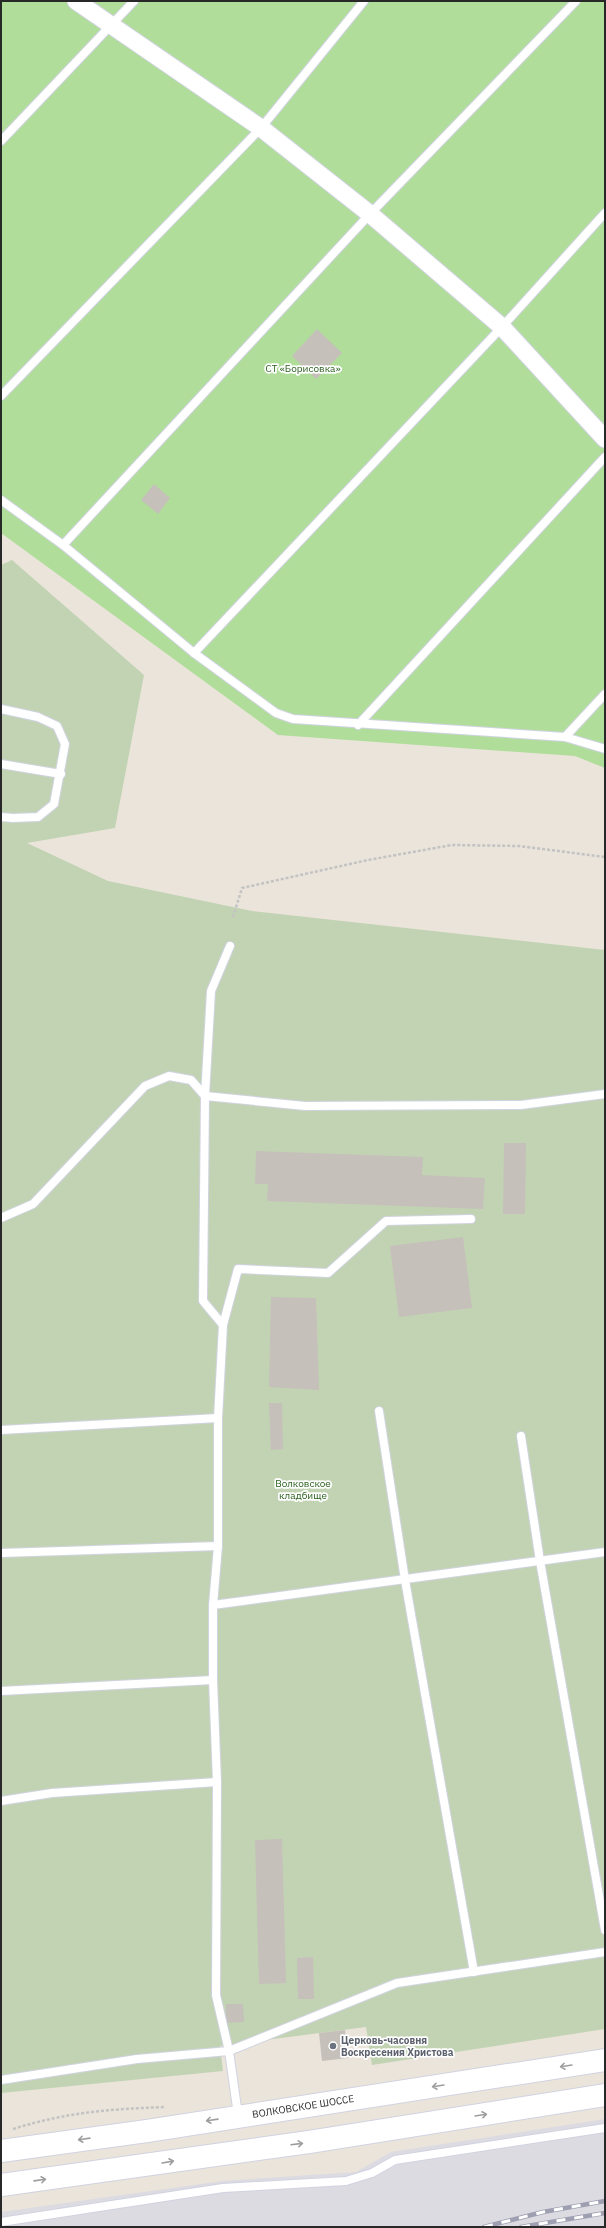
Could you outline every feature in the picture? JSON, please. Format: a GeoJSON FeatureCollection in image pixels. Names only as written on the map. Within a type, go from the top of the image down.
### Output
{"type":"FeatureCollection","features":[{"type":"Feature","properties":{"kind":"main road","name":"ВОЛКОВСКОЕ ШОССЕ"},"geometry":{"type":"LineString","coordinates":[[6,2143],[238,2116],[605,2060]]}},
{"type":"Feature","properties":{"kind":"main road"},"geometry":{"type":"LineString","coordinates":[[1,2185],[309,2142],[605,2096]]}},
{"type":"Feature","properties":{"kind":"street"},"geometry":{"type":"LineString","coordinates":[[76,1],[261,128],[370,214],[502,327],[605,439]]}},
{"type":"Feature","properties":{"kind":"lane"},"geometry":{"type":"LineString","coordinates":[[1,141],[134,1]]}},
{"type":"Feature","properties":{"kind":"lane"},"geometry":{"type":"LineString","coordinates":[[1,396],[261,128],[364,1]]}},
{"type":"Feature","properties":{"kind":"lane"},"geometry":{"type":"LineString","coordinates":[[63,545],[370,214],[576,1]]}},
{"type":"Feature","properties":{"kind":"lane"},"geometry":{"type":"LineString","coordinates":[[194,653],[502,327],[605,213]]}},
{"type":"Feature","properties":{"kind":"lane"},"geometry":{"type":"LineString","coordinates":[[358,725],[605,457]]}},
{"type":"Feature","properties":{"kind":"lane"},"geometry":{"type":"LineString","coordinates":[[1,500],[63,545],[194,653],[276,713],[293,719],[358,725],[565,737],[605,749]]}},
{"type":"Feature","properties":{"kind":"lane"},"geometry":{"type":"LineString","coordinates":[[565,737],[605,694]]}},
{"type":"Feature","properties":{"kind":"lane"},"geometry":{"type":"LineString","coordinates":[[1,710],[38,717],[57,726],[65,744],[61,774],[54,804],[38,817],[1,817]]}},
{"type":"Feature","properties":{"kind":"lane"},"geometry":{"type":"LineString","coordinates":[[1,764],[61,774]]}},
{"type":"Feature","properties":{"kind":"lane"},"geometry":{"type":"LineString","coordinates":[[223,1325],[203,1301],[205,1096],[211,991],[230,946]]}},
{"type":"Feature","properties":{"kind":"lane"},"geometry":{"type":"LineString","coordinates":[[1,1218],[33,1204],[145,1086],[169,1076],[191,1080],[205,1096],[305,1106],[521,1105],[605,1094]]}},
{"type":"Feature","properties":{"kind":"lane"},"geometry":{"type":"LineString","coordinates":[[238,2116],[229,2051],[216,1995],[217,1782],[213,1680],[213,1605],[218,1546],[218,1418],[223,1325],[238,1269],[328,1272],[386,1221],[471,1219]]}},
{"type":"Feature","properties":{"kind":"lane"},"geometry":{"type":"LineString","coordinates":[[380,1411],[406,1580],[474,1972]]}},
{"type":"Feature","properties":{"kind":"lane"},"geometry":{"type":"LineString","coordinates":[[1,1430],[218,1418]]}},
{"type":"Feature","properties":{"kind":"lane"},"geometry":{"type":"LineString","coordinates":[[521,1436],[540,1561],[605,1930]]}},
{"type":"Feature","properties":{"kind":"lane"},"geometry":{"type":"LineString","coordinates":[[1,1553],[218,1546]]}},
{"type":"Feature","properties":{"kind":"lane"},"geometry":{"type":"LineString","coordinates":[[213,1605],[605,1552]]}},
{"type":"Feature","properties":{"kind":"lane"},"geometry":{"type":"LineString","coordinates":[[1,1691],[213,1680]]}},
{"type":"Feature","properties":{"kind":"lane"},"geometry":{"type":"LineString","coordinates":[[1,1801],[52,1793],[217,1782]]}},
{"type":"Feature","properties":{"kind":"lane"},"geometry":{"type":"LineString","coordinates":[[1,2080],[137,2060],[229,2051],[397,1983],[605,1952]]}},
{"type":"Feature","properties":{"kind":"lane"},"geometry":{"type":"LineString","coordinates":[[1,2222],[223,2188],[346,2181],[372,2173],[395,2160],[605,2128]]}},
{"type":"Feature","properties":{"kind":"path"},"geometry":{"type":"LineString","coordinates":[[233,917],[242,888],[368,860],[452,845],[519,846],[605,857]]}},
{"type":"Feature","properties":{"kind":"path"},"geometry":{"type":"LineString","coordinates":[[6,2143],[49,2118],[100,2110],[169,2107]]}},
{"type":"Feature","properties":{"kind":"shaded area"},"geometry":{"type":"Polygon","coordinates":[[[605,2119],[605,2227],[1,2227],[1,2212],[222,2181],[356,2172],[391,2152],[605,2119]]]}},
{"type":"Feature","properties":{"kind":"green space","name":"СТ «Борисовка»"},"geometry":{"type":"Polygon","coordinates":[[[1,1],[605,1],[605,768],[575,756],[278,735],[1,533],[1,1]]]}},
{"type":"Feature","properties":{"kind":"green space","name":"Волковское кладбище"},"geometry":{"type":"Polygon","coordinates":[[[12,560],[144,675],[115,828],[27,843],[108,881],[252,911],[605,950],[605,2029],[372,2065],[366,2027],[220,2046],[223,2071],[1,2093],[1,565],[12,560]]]}},
{"type":"Feature","properties":{"kind":"building"},"geometry":{"type":"Polygon","coordinates":[[[317,329],[342,353],[316,379],[292,356],[317,329]]]}},
{"type":"Feature","properties":{"kind":"building"},"geometry":{"type":"Polygon","coordinates":[[[154,484],[170,498],[158,514],[141,500],[154,484]]]}},
{"type":"Feature","properties":{"kind":"building"},"geometry":{"type":"Polygon","coordinates":[[[504,1143],[526,1143],[525,1214],[503,1214],[504,1143]]]}},
{"type":"Feature","properties":{"kind":"building"},"geometry":{"type":"Polygon","coordinates":[[[256,1151],[423,1157],[422,1175],[485,1178],[483,1209],[267,1201],[268,1184],[255,1184],[256,1151]]]}},
{"type":"Feature","properties":{"kind":"building"},"geometry":{"type":"Polygon","coordinates":[[[463,1237],[472,1308],[399,1317],[390,1246],[463,1237]]]}},
{"type":"Feature","properties":{"kind":"building"},"geometry":{"type":"Polygon","coordinates":[[[271,1297],[316,1298],[319,1390],[269,1387],[271,1297]]]}},
{"type":"Feature","properties":{"kind":"building"},"geometry":{"type":"Polygon","coordinates":[[[269,1403],[282,1403],[283,1449],[271,1450],[269,1403]]]}},
{"type":"Feature","properties":{"kind":"building"},"geometry":{"type":"Polygon","coordinates":[[[282,1839],[286,1983],[259,1984],[255,1840],[282,1839]]]}},
{"type":"Feature","properties":{"kind":"building"},"geometry":{"type":"Polygon","coordinates":[[[313,1957],[314,1999],[298,1999],[297,1958],[313,1957]]]}},
{"type":"Feature","properties":{"kind":"building"},"geometry":{"type":"Polygon","coordinates":[[[226,2004],[243,2004],[244,2022],[226,2023],[226,2004]]]}},
{"type":"Feature","properties":{"kind":"building","name":"Церковь-часовня Воскресения Христова"},"geometry":{"type":"Polygon","coordinates":[[[345,2030],[348,2058],[322,2061],[319,2033],[345,2030]]]}},
{"type":"Feature","properties":{"kind":"railway"},"geometry":{"type":"LineString","coordinates":[[484,2227],[543,2212],[605,2201]]}},
{"type":"Feature","properties":{"kind":"railway"},"geometry":{"type":"LineString","coordinates":[[521,2227],[605,2213]]}},
{"type":"Feature","properties":{"kind":"place","name":"Церковь-часовня Воскресения Христова"},"geometry":{"type":"Point","coordinates":[333,2046]}}]}
